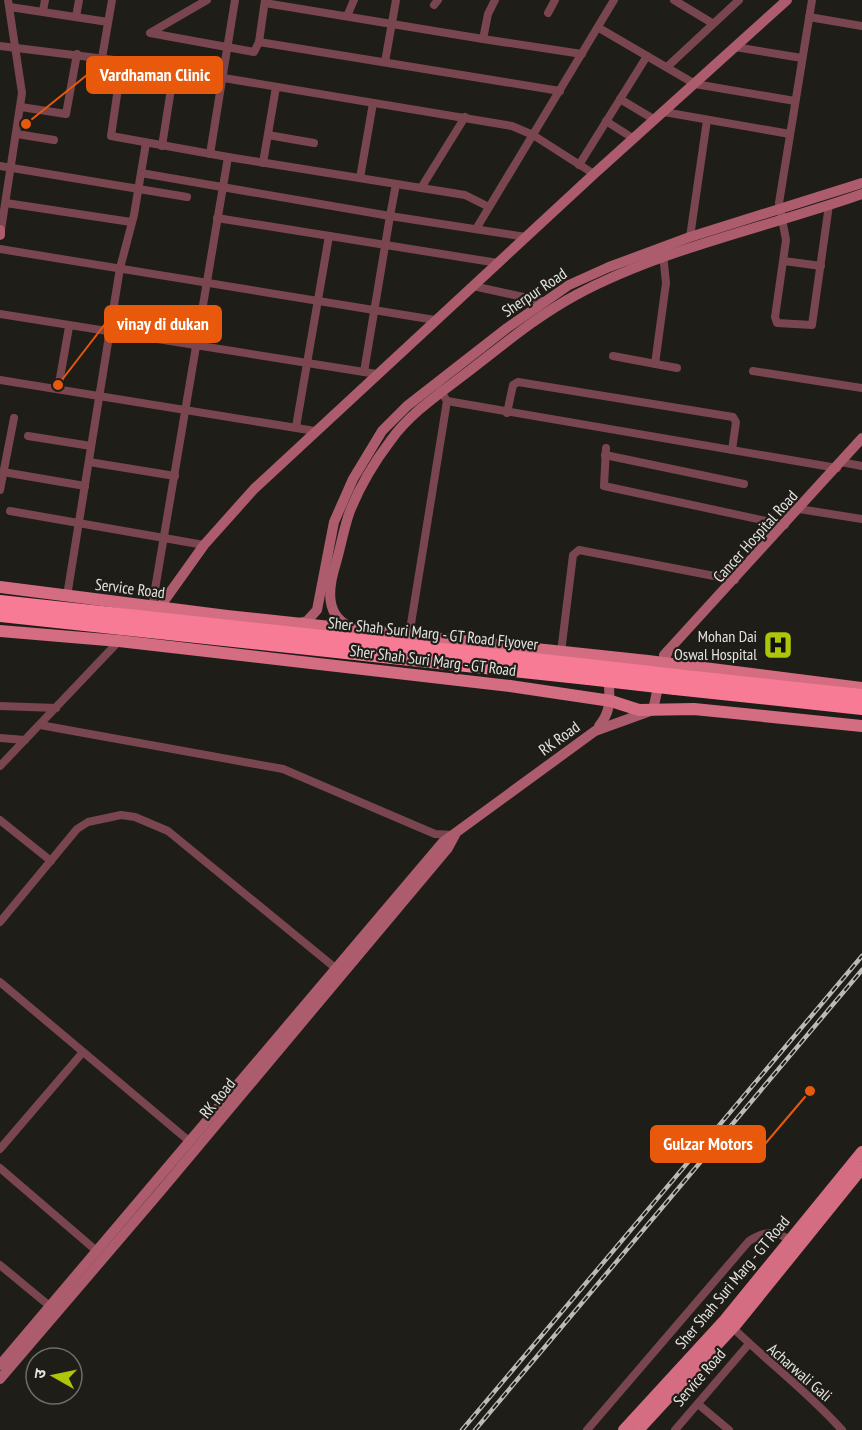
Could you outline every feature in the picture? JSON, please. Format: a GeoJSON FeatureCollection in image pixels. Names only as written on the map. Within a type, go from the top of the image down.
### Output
{"type":"FeatureCollection","features":[{"type":"Feature","properties":{"kind":"highway","name":"Sher Shah Suri Marg - GT Road Flyover"},"geometry":{"type":"LineString","coordinates":[[0,602],[590,667],[676,682],[862,708]]}},
{"type":"Feature","properties":{"kind":"highway","name":"Sher Shah Suri Marg - GT Road Flyover"},"geometry":{"type":"LineString","coordinates":[[0,615],[590,667]]}},
{"type":"Feature","properties":{"kind":"highway","name":"Sher Shah Suri Marg - GT Road Flyover"},"geometry":{"type":"LineString","coordinates":[[676,682],[862,696]]}},
{"type":"Feature","properties":{"kind":"main road","name":"Service Road"},"geometry":{"type":"LineString","coordinates":[[0,587],[256,620]]}},
{"type":"Feature","properties":{"kind":"main road","name":"Sher Shah Suri Marg - GT Road"},"geometry":{"type":"LineString","coordinates":[[256,620],[561,652],[590,667],[625,659],[862,688]]}},
{"type":"Feature","properties":{"kind":"main road"},"geometry":{"type":"LineString","coordinates":[[0,631],[119,641]]}},
{"type":"Feature","properties":{"kind":"main road","name":"Sher Shah Suri Marg - GT Road"},"geometry":{"type":"LineString","coordinates":[[119,641],[580,696],[611,701],[629,708],[653,710],[669,707],[862,726]]}},
{"type":"Feature","properties":{"kind":"main road"},"geometry":{"type":"LineString","coordinates":[[580,696],[592,691],[599,680],[599,667],[590,667]]}},
{"type":"Feature","properties":{"kind":"main road","name":"Sher Shah Suri Marg - GT Road"},"geometry":{"type":"LineString","coordinates":[[624,1430],[732,1328],[790,1240],[862,1152]]}},
{"type":"Feature","properties":{"kind":"main road","name":"Sher Shah Suri Marg - GT Road"},"geometry":{"type":"LineString","coordinates":[[638,1430],[732,1328],[862,1168]]}},
{"type":"Feature","properties":{"kind":"street"},"geometry":{"type":"LineString","coordinates":[[43,11],[45,0]]}},
{"type":"Feature","properties":{"kind":"street"},"geometry":{"type":"LineString","coordinates":[[76,17],[79,0]]}},
{"type":"Feature","properties":{"kind":"street"},"geometry":{"type":"LineString","coordinates":[[102,58],[112,0]]}},
{"type":"Feature","properties":{"kind":"street"},"geometry":{"type":"LineString","coordinates":[[207,0],[150,33],[254,52],[259,42],[265,2],[582,54]]}},
{"type":"Feature","properties":{"kind":"street"},"geometry":{"type":"LineString","coordinates":[[210,154],[235,0]]}},
{"type":"Feature","properties":{"kind":"street"},"geometry":{"type":"LineString","coordinates":[[347,16],[354,0]]}},
{"type":"Feature","properties":{"kind":"street"},"geometry":{"type":"LineString","coordinates":[[385,63],[390,23],[396,0]]}},
{"type":"Feature","properties":{"kind":"street"},"geometry":{"type":"LineString","coordinates":[[483,39],[488,14],[495,0]]}},
{"type":"Feature","properties":{"kind":"street"},"geometry":{"type":"LineString","coordinates":[[548,13],[555,0]]}},
{"type":"Feature","properties":{"kind":"street"},"geometry":{"type":"LineString","coordinates":[[476,228],[614,0]]}},
{"type":"Feature","properties":{"kind":"street"},"geometry":{"type":"LineString","coordinates":[[674,0],[687,3],[712,23]]}},
{"type":"Feature","properties":{"kind":"street"},"geometry":{"type":"LineString","coordinates":[[667,67],[739,0]]}},
{"type":"Feature","properties":{"kind":"street"},"geometry":{"type":"LineString","coordinates":[[155,607],[204,545],[254,489],[594,174],[787,0]]}},
{"type":"Feature","properties":{"kind":"street"},"geometry":{"type":"LineString","coordinates":[[812,0],[779,203],[786,240],[775,317],[780,324],[812,325],[829,206]]}},
{"type":"Feature","properties":{"kind":"street"},"geometry":{"type":"LineString","coordinates":[[0,232],[17,134],[22,86],[9,3],[108,22]]}},
{"type":"Feature","properties":{"kind":"street"},"geometry":{"type":"LineString","coordinates":[[809,17],[862,26]]}},
{"type":"Feature","properties":{"kind":"street"},"geometry":{"type":"LineString","coordinates":[[599,28],[695,84],[795,101]]}},
{"type":"Feature","properties":{"kind":"street"},"geometry":{"type":"LineString","coordinates":[[259,42],[560,91]]}},
{"type":"Feature","properties":{"kind":"street"},"geometry":{"type":"LineString","coordinates":[[0,46],[77,54],[512,126],[533,135],[594,174]]}},
{"type":"Feature","properties":{"kind":"street"},"geometry":{"type":"LineString","coordinates":[[735,47],[802,58]]}},
{"type":"Feature","properties":{"kind":"street"},"geometry":{"type":"LineString","coordinates":[[21,107],[66,114],[77,54]]}},
{"type":"Feature","properties":{"kind":"street"},"geometry":{"type":"LineString","coordinates":[[579,165],[647,56]]}},
{"type":"Feature","properties":{"kind":"street"},"geometry":{"type":"LineString","coordinates":[[122,62],[110,134],[114,138],[465,195],[489,207]]}},
{"type":"Feature","properties":{"kind":"street"},"geometry":{"type":"LineString","coordinates":[[162,146],[174,70]]}},
{"type":"Feature","properties":{"kind":"street"},"geometry":{"type":"LineString","coordinates":[[263,163],[276,87]]}},
{"type":"Feature","properties":{"kind":"street"},"geometry":{"type":"LineString","coordinates":[[620,99],[655,120]]}},
{"type":"Feature","properties":{"kind":"street"},"geometry":{"type":"LineString","coordinates":[[360,178],[373,104]]}},
{"type":"Feature","properties":{"kind":"street"},"geometry":{"type":"LineString","coordinates":[[663,112],[790,134]]}},
{"type":"Feature","properties":{"kind":"street"},"geometry":{"type":"LineString","coordinates":[[421,188],[465,117]]}},
{"type":"Feature","properties":{"kind":"street"},"geometry":{"type":"LineString","coordinates":[[698,239],[707,120]]}},
{"type":"Feature","properties":{"kind":"street"},"geometry":{"type":"LineString","coordinates":[[606,121],[634,139]]}},
{"type":"Feature","properties":{"kind":"street"},"geometry":{"type":"LineString","coordinates":[[17,134],[54,140]]}},
{"type":"Feature","properties":{"kind":"street"},"geometry":{"type":"LineString","coordinates":[[268,135],[314,143]]}},
{"type":"Feature","properties":{"kind":"street"},"geometry":{"type":"LineString","coordinates":[[67,596],[120,268],[146,143]]}},
{"type":"Feature","properties":{"kind":"street"},"geometry":{"type":"LineString","coordinates":[[155,607],[164,538],[228,157]]}},
{"type":"Feature","properties":{"kind":"street"},"geometry":{"type":"LineString","coordinates":[[0,165],[187,197]]}},
{"type":"Feature","properties":{"kind":"street"},"geometry":{"type":"LineString","coordinates":[[141,173],[526,237]]}},
{"type":"Feature","properties":{"kind":"street","name":"Sherpur Road"},"geometry":{"type":"LineString","coordinates":[[295,623],[307,621],[317,610],[326,556],[343,501],[367,454],[390,423],[442,392],[531,309],[588,276],[662,247],[698,239],[782,214],[862,183]]}},
{"type":"Feature","properties":{"kind":"street"},"geometry":{"type":"LineString","coordinates":[[364,372],[396,184]]}},
{"type":"Feature","properties":{"kind":"street","name":"Sherpur Road"},"geometry":{"type":"LineString","coordinates":[[782,214],[829,206],[862,194]]}},
{"type":"Feature","properties":{"kind":"street"},"geometry":{"type":"LineString","coordinates":[[6,202],[131,222]]}},
{"type":"Feature","properties":{"kind":"street"},"geometry":{"type":"LineString","coordinates":[[217,218],[498,263]]}},
{"type":"Feature","properties":{"kind":"street"},"geometry":{"type":"LineString","coordinates":[[296,428],[328,236]]}},
{"type":"Feature","properties":{"kind":"street","name":"Sherpur Road"},"geometry":{"type":"LineString","coordinates":[[356,629],[339,621],[331,609],[330,601],[338,558],[351,510],[380,456],[401,426],[538,319],[588,289],[664,258],[698,239]]}},
{"type":"Feature","properties":{"kind":"street"},"geometry":{"type":"LineString","coordinates":[[655,364],[666,283],[662,247]]}},
{"type":"Feature","properties":{"kind":"street"},"geometry":{"type":"LineString","coordinates":[[0,249],[435,320]]}},
{"type":"Feature","properties":{"kind":"street"},"geometry":{"type":"LineString","coordinates":[[784,261],[821,266]]}},
{"type":"Feature","properties":{"kind":"street"},"geometry":{"type":"LineString","coordinates":[[473,286],[542,301]]}},
{"type":"Feature","properties":{"kind":"street"},"geometry":{"type":"LineString","coordinates":[[531,309],[538,319]]}},
{"type":"Feature","properties":{"kind":"street"},"geometry":{"type":"LineString","coordinates":[[0,314],[69,327],[377,374]]}},
{"type":"Feature","properties":{"kind":"street"},"geometry":{"type":"LineString","coordinates":[[58,389],[69,327]]}},
{"type":"Feature","properties":{"kind":"street"},"geometry":{"type":"LineString","coordinates":[[613,356],[676,368]]}},
{"type":"Feature","properties":{"kind":"street"},"geometry":{"type":"LineString","coordinates":[[753,371],[862,388]]}},
{"type":"Feature","properties":{"kind":"street"},"geometry":{"type":"LineString","coordinates":[[0,380],[315,431]]}},
{"type":"Feature","properties":{"kind":"street"},"geometry":{"type":"LineString","coordinates":[[507,413],[513,385],[518,382],[711,413],[736,418],[732,450]]}},
{"type":"Feature","properties":{"kind":"street"},"geometry":{"type":"LineString","coordinates":[[409,636],[442,392],[507,413],[732,450],[839,465],[862,466]]}},
{"type":"Feature","properties":{"kind":"street"},"geometry":{"type":"LineString","coordinates":[[0,490],[14,418]]}},
{"type":"Feature","properties":{"kind":"street"},"geometry":{"type":"LineString","coordinates":[[28,436],[91,446]]}},
{"type":"Feature","properties":{"kind":"street","name":"Cancer Hospital Road"},"geometry":{"type":"LineString","coordinates":[[668,651],[862,438]]}},
{"type":"Feature","properties":{"kind":"street"},"geometry":{"type":"LineString","coordinates":[[744,484],[605,452],[604,486],[785,525]]}},
{"type":"Feature","properties":{"kind":"street"},"geometry":{"type":"LineString","coordinates":[[89,462],[175,476]]}},
{"type":"Feature","properties":{"kind":"street"},"geometry":{"type":"LineString","coordinates":[[3,472],[85,486]]}},
{"type":"Feature","properties":{"kind":"street"},"geometry":{"type":"LineString","coordinates":[[799,509],[862,519]]}},
{"type":"Feature","properties":{"kind":"street"},"geometry":{"type":"LineString","coordinates":[[10,511],[204,545]]}},
{"type":"Feature","properties":{"kind":"street"},"geometry":{"type":"LineString","coordinates":[[561,652],[573,555],[579,550],[735,580]]}},
{"type":"Feature","properties":{"kind":"street"},"geometry":{"type":"LineString","coordinates":[[326,556],[338,558]]}},
{"type":"Feature","properties":{"kind":"street"},"geometry":{"type":"LineString","coordinates":[[0,766],[119,641]]}},
{"type":"Feature","properties":{"kind":"street"},"geometry":{"type":"LineString","coordinates":[[648,661],[659,658],[668,651]]}},
{"type":"Feature","properties":{"kind":"street"},"geometry":{"type":"LineString","coordinates":[[594,731],[653,710],[668,651]]}},
{"type":"Feature","properties":{"kind":"street"},"geometry":{"type":"LineString","coordinates":[[594,731],[606,717],[611,701],[609,671],[615,662],[625,659]]}},
{"type":"Feature","properties":{"kind":"street"},"geometry":{"type":"LineString","coordinates":[[0,706],[56,708]]}},
{"type":"Feature","properties":{"kind":"street"},"geometry":{"type":"LineString","coordinates":[[40,725],[283,770],[435,834],[455,835]]}},
{"type":"Feature","properties":{"kind":"street","name":"RK Road"},"geometry":{"type":"LineString","coordinates":[[0,1379],[54,1309],[339,970],[443,842],[594,731]]}},
{"type":"Feature","properties":{"kind":"street"},"geometry":{"type":"LineString","coordinates":[[0,738],[25,740]]}},
{"type":"Feature","properties":{"kind":"street"},"geometry":{"type":"LineString","coordinates":[[0,922],[77,829],[88,822],[107,816],[121,815],[148,822],[168,831],[339,970]]}},
{"type":"Feature","properties":{"kind":"street"},"geometry":{"type":"LineString","coordinates":[[0,820],[51,861]]}},
{"type":"Feature","properties":{"kind":"street","name":"RK Road"},"geometry":{"type":"LineString","coordinates":[[101,1254],[189,1141],[339,970]]}},
{"type":"Feature","properties":{"kind":"street"},"geometry":{"type":"LineString","coordinates":[[0,982],[189,1141]]}},
{"type":"Feature","properties":{"kind":"street"},"geometry":{"type":"LineString","coordinates":[[0,1149],[82,1052]]}},
{"type":"Feature","properties":{"kind":"street"},"geometry":{"type":"LineString","coordinates":[[0,1168],[101,1254]]}},
{"type":"Feature","properties":{"kind":"street"},"geometry":{"type":"LineString","coordinates":[[587,1430],[749,1241],[769,1232],[780,1234],[790,1240]]}},
{"type":"Feature","properties":{"kind":"street"},"geometry":{"type":"LineString","coordinates":[[0,1265],[54,1309]]}},
{"type":"Feature","properties":{"kind":"street","name":"RK Road"},"geometry":{"type":"LineString","coordinates":[[0,1365],[54,1309]]}},
{"type":"Feature","properties":{"kind":"street","name":"Acharwali Gali"},"geometry":{"type":"LineString","coordinates":[[732,1328],[748,1345],[810,1396],[842,1430]]}},
{"type":"Feature","properties":{"kind":"street","name":"Service Road"},"geometry":{"type":"LineString","coordinates":[[675,1430],[748,1345]]}},
{"type":"Feature","properties":{"kind":"street"},"geometry":{"type":"LineString","coordinates":[[698,1404],[729,1430]]}},
{"type":"Feature","properties":{"kind":"railway"},"geometry":{"type":"LineString","coordinates":[[462,1430],[862,956]]}},
{"type":"Feature","properties":{"kind":"railway"},"geometry":{"type":"LineString","coordinates":[[475,1430],[862,970]]}},
{"type":"Feature","properties":{"kind":"place","name":"Vardhaman Clinic"},"geometry":{"type":"Point","coordinates":[26,124]}},
{"type":"Feature","properties":{"kind":"place","name":"vinay di dukan"},"geometry":{"type":"Point","coordinates":[58,385]}},
{"type":"Feature","properties":{"kind":"place","name":"Mohan Dai Oswal Hospital"},"geometry":{"type":"Point","coordinates":[778,645]}},
{"type":"Feature","properties":{"kind":"place","name":"Gulzar Motors"},"geometry":{"type":"Point","coordinates":[810,1091]}}]}
